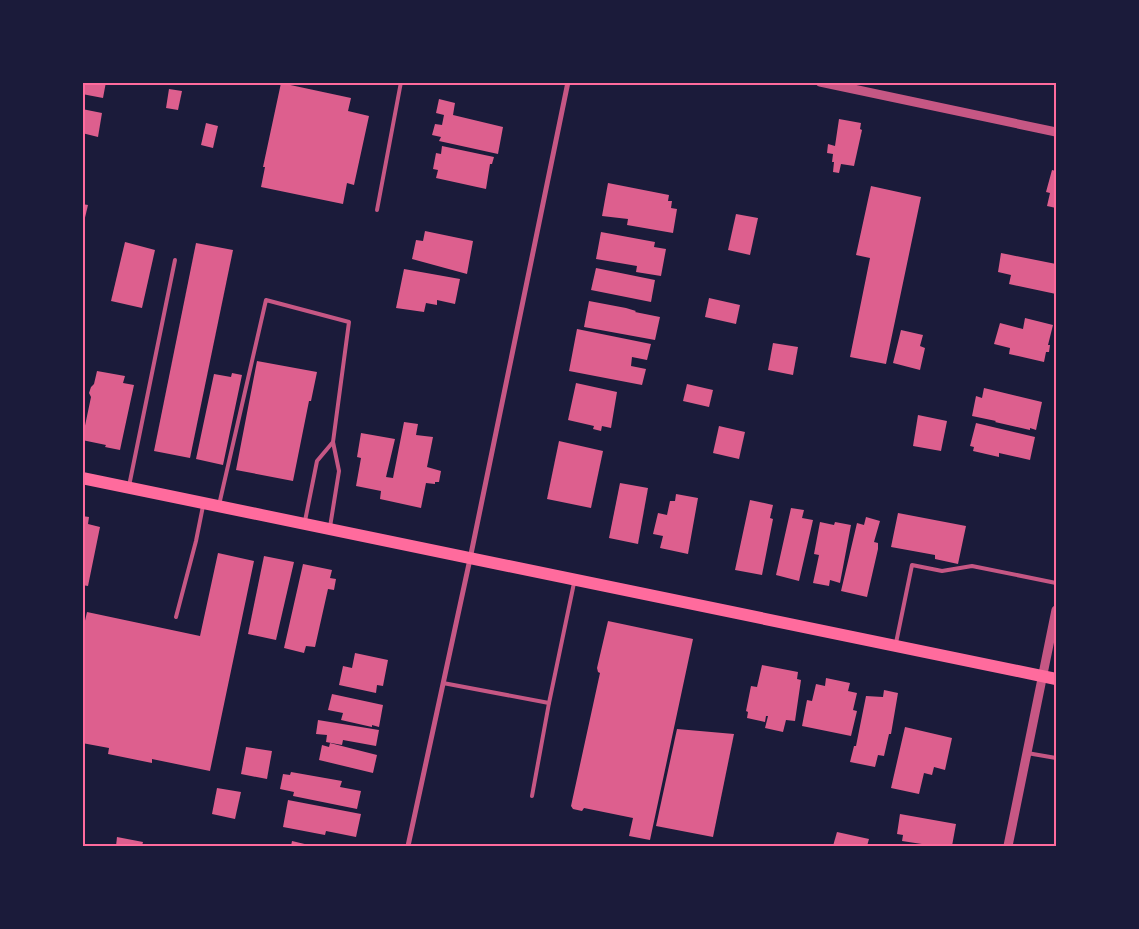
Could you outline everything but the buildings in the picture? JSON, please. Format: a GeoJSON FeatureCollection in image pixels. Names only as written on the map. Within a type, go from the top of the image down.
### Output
{"type":"FeatureCollection","features":[{"type":"Feature","properties":{"kind":"main road"},"geometry":{"type":"LineString","coordinates":[[82,478],[1056,679]]}},
{"type":"Feature","properties":{"kind":"street"},"geometry":{"type":"LineString","coordinates":[[408,846],[470,559],[568,82]]}},
{"type":"Feature","properties":{"kind":"street"},"geometry":{"type":"LineString","coordinates":[[820,82],[1056,132]]}},
{"type":"Feature","properties":{"kind":"street"},"geometry":{"type":"LineString","coordinates":[[1008,846],[1056,610]]}},
{"type":"Feature","properties":{"kind":"lane"},"geometry":{"type":"LineString","coordinates":[[377,210],[401,82]]}},
{"type":"Feature","properties":{"kind":"lane"},"geometry":{"type":"LineString","coordinates":[[128,488],[175,260]]}},
{"type":"Feature","properties":{"kind":"lane"},"geometry":{"type":"LineString","coordinates":[[219,507],[266,300],[350,322],[333,442],[339,471],[329,529]]}},
{"type":"Feature","properties":{"kind":"lane"},"geometry":{"type":"LineString","coordinates":[[305,524],[317,461],[333,442]]}},
{"type":"Feature","properties":{"kind":"lane"},"geometry":{"type":"LineString","coordinates":[[176,617],[196,541],[203,503]]}},
{"type":"Feature","properties":{"kind":"lane"},"geometry":{"type":"LineString","coordinates":[[896,646],[912,565],[942,571],[972,566],[1056,583]]}},
{"type":"Feature","properties":{"kind":"lane"},"geometry":{"type":"LineString","coordinates":[[532,796],[574,580]]}},
{"type":"Feature","properties":{"kind":"lane"},"geometry":{"type":"LineString","coordinates":[[443,683],[549,703]]}},
{"type":"Feature","properties":{"kind":"lane"},"geometry":{"type":"LineString","coordinates":[[1027,753],[1056,758]]}}]}
